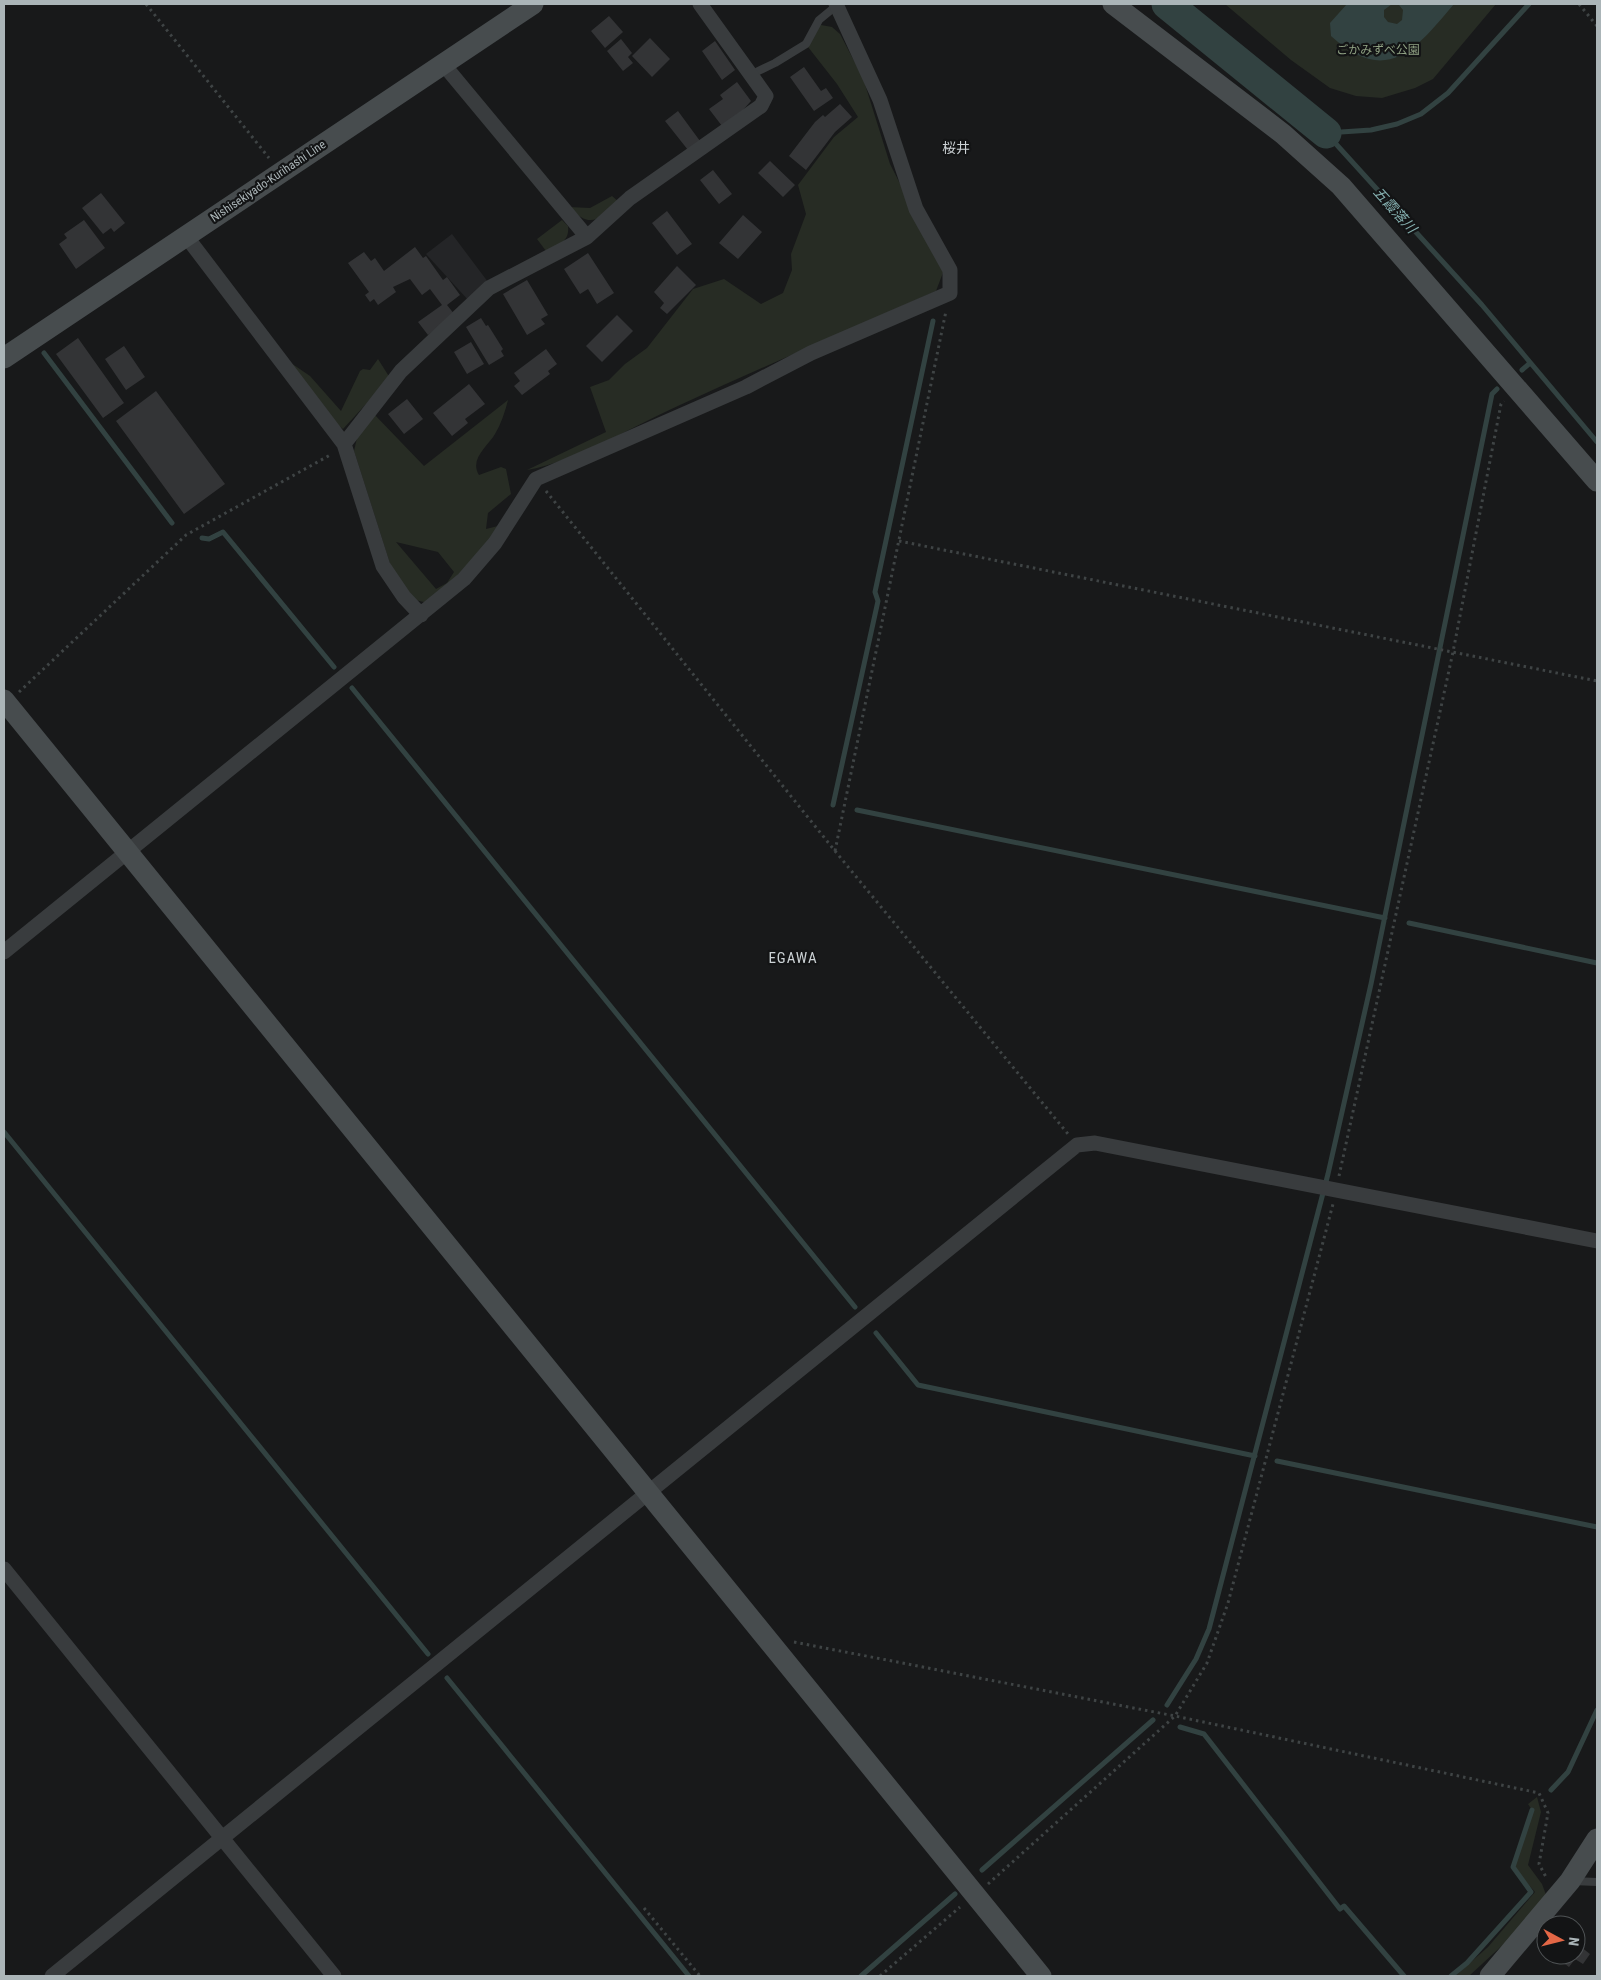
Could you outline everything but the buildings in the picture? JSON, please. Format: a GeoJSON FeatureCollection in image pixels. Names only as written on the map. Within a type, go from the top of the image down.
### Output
{"type":"FeatureCollection","features":[{"type":"Feature","properties":{"kind":"street","name":"Nishisekiyado-Kurihashi Line"},"geometry":{"type":"LineString","coordinates":[[4,358],[533,4]]}},
{"type":"Feature","properties":{"kind":"street"},"geometry":{"type":"LineString","coordinates":[[344,444],[401,371],[489,288],[587,237],[630,198],[761,106],[766,96],[700,4]]}},
{"type":"Feature","properties":{"kind":"street"},"geometry":{"type":"LineString","coordinates":[[1113,4],[1312,158],[1377,226],[1597,482]]}},
{"type":"Feature","properties":{"kind":"street"},"geometry":{"type":"LineString","coordinates":[[4,952],[464,579],[500,535],[536,479],[746,387],[811,353],[950,293],[950,270],[916,209],[880,100],[836,5]]}},
{"type":"Feature","properties":{"kind":"street"},"geometry":{"type":"LineString","coordinates":[[444,65],[587,237]]}},
{"type":"Feature","properties":{"kind":"street"},"geometry":{"type":"LineString","coordinates":[[186,236],[344,444],[383,566],[404,597],[421,615]]}},
{"type":"Feature","properties":{"kind":"street"},"geometry":{"type":"LineString","coordinates":[[5,702],[1041,1976]]}},
{"type":"Feature","properties":{"kind":"street"},"geometry":{"type":"LineString","coordinates":[[52,1976],[1077,1145],[1095,1142],[1597,1241]]}},
{"type":"Feature","properties":{"kind":"street"},"geometry":{"type":"LineString","coordinates":[[4,1569],[334,1976]]}},
{"type":"Feature","properties":{"kind":"street"},"geometry":{"type":"LineString","coordinates":[[1490,1976],[1564,1889],[1597,1839]]}},
{"type":"Feature","properties":{"kind":"lane"},"geometry":{"type":"LineString","coordinates":[[750,75],[775,64],[806,44],[820,20],[836,5]]}},
{"type":"Feature","properties":{"kind":"lane"},"geometry":{"type":"LineString","coordinates":[[1564,1889],[1597,1882]]}},
{"type":"Feature","properties":{"kind":"path"},"geometry":{"type":"LineString","coordinates":[[146,4],[281,172]]}},
{"type":"Feature","properties":{"kind":"path"},"geometry":{"type":"LineString","coordinates":[[1579,4],[1597,26]]}},
{"type":"Feature","properties":{"kind":"path"},"geometry":{"type":"LineString","coordinates":[[835,851],[950,293]]}},
{"type":"Feature","properties":{"kind":"path"},"geometry":{"type":"LineString","coordinates":[[880,1976],[1175,1716],[1207,1663],[1228,1604],[1334,1190],[1453,652],[1500,404],[1516,387]]}},
{"type":"Feature","properties":{"kind":"path"},"geometry":{"type":"LineString","coordinates":[[5,702],[186,535],[326,459],[344,444]]}},
{"type":"Feature","properties":{"kind":"path"},"geometry":{"type":"LineString","coordinates":[[536,479],[835,851],[1077,1145]]}},
{"type":"Feature","properties":{"kind":"path"},"geometry":{"type":"LineString","coordinates":[[899,541],[1597,681]]}},
{"type":"Feature","properties":{"kind":"path"},"geometry":{"type":"LineString","coordinates":[[772,1646],[785,1640],[1175,1716],[1539,1793],[1548,1813],[1539,1864],[1564,1889]]}},
{"type":"Feature","properties":{"kind":"path"},"geometry":{"type":"LineString","coordinates":[[644,1908],[700,1976]]}},
{"type":"Feature","properties":{"kind":"shaded area"},"geometry":{"type":"Polygon","coordinates":[[[1347,4],[1392,4],[1454,4],[1427,35],[1413,47],[1399,56],[1385,60],[1368,59],[1351,51],[1331,36],[1330,23],[1347,4]],[[1392,4],[1384,10],[1384,17],[1388,22],[1397,24],[1402,20],[1403,10],[1399,5],[1392,4]]]}},
{"type":"Feature","properties":{"kind":"shaded area"},"geometry":{"type":"Polygon","coordinates":[[[452,234],[488,282],[470,302],[426,254],[452,234]]]}},
{"type":"Feature","properties":{"kind":"green space","name":"ごかみずべ公園"},"geometry":{"type":"Polygon","coordinates":[[[1225,4],[1496,4],[1433,79],[1415,88],[1382,98],[1356,96],[1330,88],[1291,60],[1225,4]]]}},
{"type":"Feature","properties":{"kind":"green space"},"geometry":{"type":"Polygon","coordinates":[[[821,25],[832,27],[840,34],[863,78],[890,164],[944,270],[936,291],[680,405],[585,451],[546,466],[527,470],[606,432],[590,387],[609,380],[625,364],[647,348],[693,289],[724,279],[761,304],[783,293],[792,270],[791,254],[806,214],[798,185],[834,137],[858,117],[837,84],[808,47],[817,27],[821,25]]]}},
{"type":"Feature","properties":{"kind":"green space"},"geometry":{"type":"Polygon","coordinates":[[[612,196],[619,202],[600,217],[594,219],[583,218],[569,207],[590,208],[612,196]]]}},
{"type":"Feature","properties":{"kind":"green space"},"geometry":{"type":"Polygon","coordinates":[[[562,220],[568,226],[567,236],[559,245],[546,251],[537,239],[562,220]]]}},
{"type":"Feature","properties":{"kind":"green space"},"geometry":{"type":"Polygon","coordinates":[[[378,359],[390,378],[343,429],[332,420],[291,363],[310,376],[341,411],[360,371],[363,369],[370,370],[378,359]]]}},
{"type":"Feature","properties":{"kind":"green space"},"geometry":{"type":"Polygon","coordinates":[[[508,400],[503,418],[497,430],[481,453],[476,464],[479,475],[501,467],[506,469],[511,494],[488,513],[486,529],[502,525],[459,578],[428,603],[415,600],[392,570],[354,451],[357,438],[373,413],[424,466],[508,400]],[[396,542],[436,589],[447,583],[454,572],[438,552],[396,542]]]}},
{"type":"Feature","properties":{"kind":"green space"},"geometry":{"type":"Polygon","coordinates":[[[1537,1797],[1541,1812],[1528,1865],[1542,1884],[1548,1900],[1534,1916],[1469,1976],[1455,1976],[1488,1947],[1535,1892],[1513,1867],[1532,1810],[1528,1804],[1537,1797]]]}},
{"type":"Feature","properties":{"kind":"waterway","name":"五霞落川"},"geometry":{"type":"LineString","coordinates":[[1167,4],[1326,133]]}},
{"type":"Feature","properties":{"kind":"waterway"},"geometry":{"type":"LineString","coordinates":[[1326,133],[1371,130],[1397,124],[1421,114],[1448,93],[1529,4]]}},
{"type":"Feature","properties":{"kind":"waterway","name":"五霞落川"},"geometry":{"type":"LineString","coordinates":[[1326,133],[1482,305],[1597,442]]}},
{"type":"Feature","properties":{"kind":"waterway"},"geometry":{"type":"LineString","coordinates":[[833,805],[878,601],[875,592],[933,321]]}},
{"type":"Feature","properties":{"kind":"waterway"},"geometry":{"type":"LineString","coordinates":[[44,353],[172,523]]}},
{"type":"Feature","properties":{"kind":"waterway"},"geometry":{"type":"LineString","coordinates":[[1522,370],[1530,363]]}},
{"type":"Feature","properties":{"kind":"waterway"},"geometry":{"type":"LineString","coordinates":[[1167,1705],[1196,1659],[1209,1629],[1328,1174],[1371,984],[1492,394],[1497,389]]}},
{"type":"Feature","properties":{"kind":"waterway"},"geometry":{"type":"LineString","coordinates":[[202,538],[209,539],[223,532],[334,667]]}},
{"type":"Feature","properties":{"kind":"waterway"},"geometry":{"type":"LineString","coordinates":[[352,688],[855,1307]]}},
{"type":"Feature","properties":{"kind":"waterway"},"geometry":{"type":"LineString","coordinates":[[857,810],[1385,918]]}},
{"type":"Feature","properties":{"kind":"waterway"},"geometry":{"type":"LineString","coordinates":[[1409,923],[1597,963]]}},
{"type":"Feature","properties":{"kind":"waterway"},"geometry":{"type":"LineString","coordinates":[[4,1132],[428,1654]]}},
{"type":"Feature","properties":{"kind":"waterway"},"geometry":{"type":"LineString","coordinates":[[876,1333],[918,1385],[1255,1456]]}},
{"type":"Feature","properties":{"kind":"waterway"},"geometry":{"type":"LineString","coordinates":[[1277,1461],[1597,1527]]}},
{"type":"Feature","properties":{"kind":"waterway"},"geometry":{"type":"LineString","coordinates":[[447,1678],[689,1976]]}},
{"type":"Feature","properties":{"kind":"waterway"},"geometry":{"type":"LineString","coordinates":[[1551,1790],[1568,1772],[1597,1710]]}},
{"type":"Feature","properties":{"kind":"waterway"},"geometry":{"type":"LineString","coordinates":[[982,1870],[1153,1720]]}},
{"type":"Feature","properties":{"kind":"waterway"},"geometry":{"type":"LineString","coordinates":[[1180,1727],[1204,1734],[1340,1909],[1344,1906],[1404,1976]]}},
{"type":"Feature","properties":{"kind":"waterway"},"geometry":{"type":"LineString","coordinates":[[1451,1976],[1467,1963],[1531,1892],[1513,1867],[1532,1810]]}},
{"type":"Feature","properties":{"kind":"waterway"},"geometry":{"type":"LineString","coordinates":[[861,1976],[955,1894]]}},
{"type":"Feature","properties":{"kind":"district","name":"桜井"},"geometry":{"type":"Point","coordinates":[956,148]}},
{"type":"Feature","properties":{"kind":"district","name":"EGAWA"},"geometry":{"type":"Point","coordinates":[793,958]}}]}
